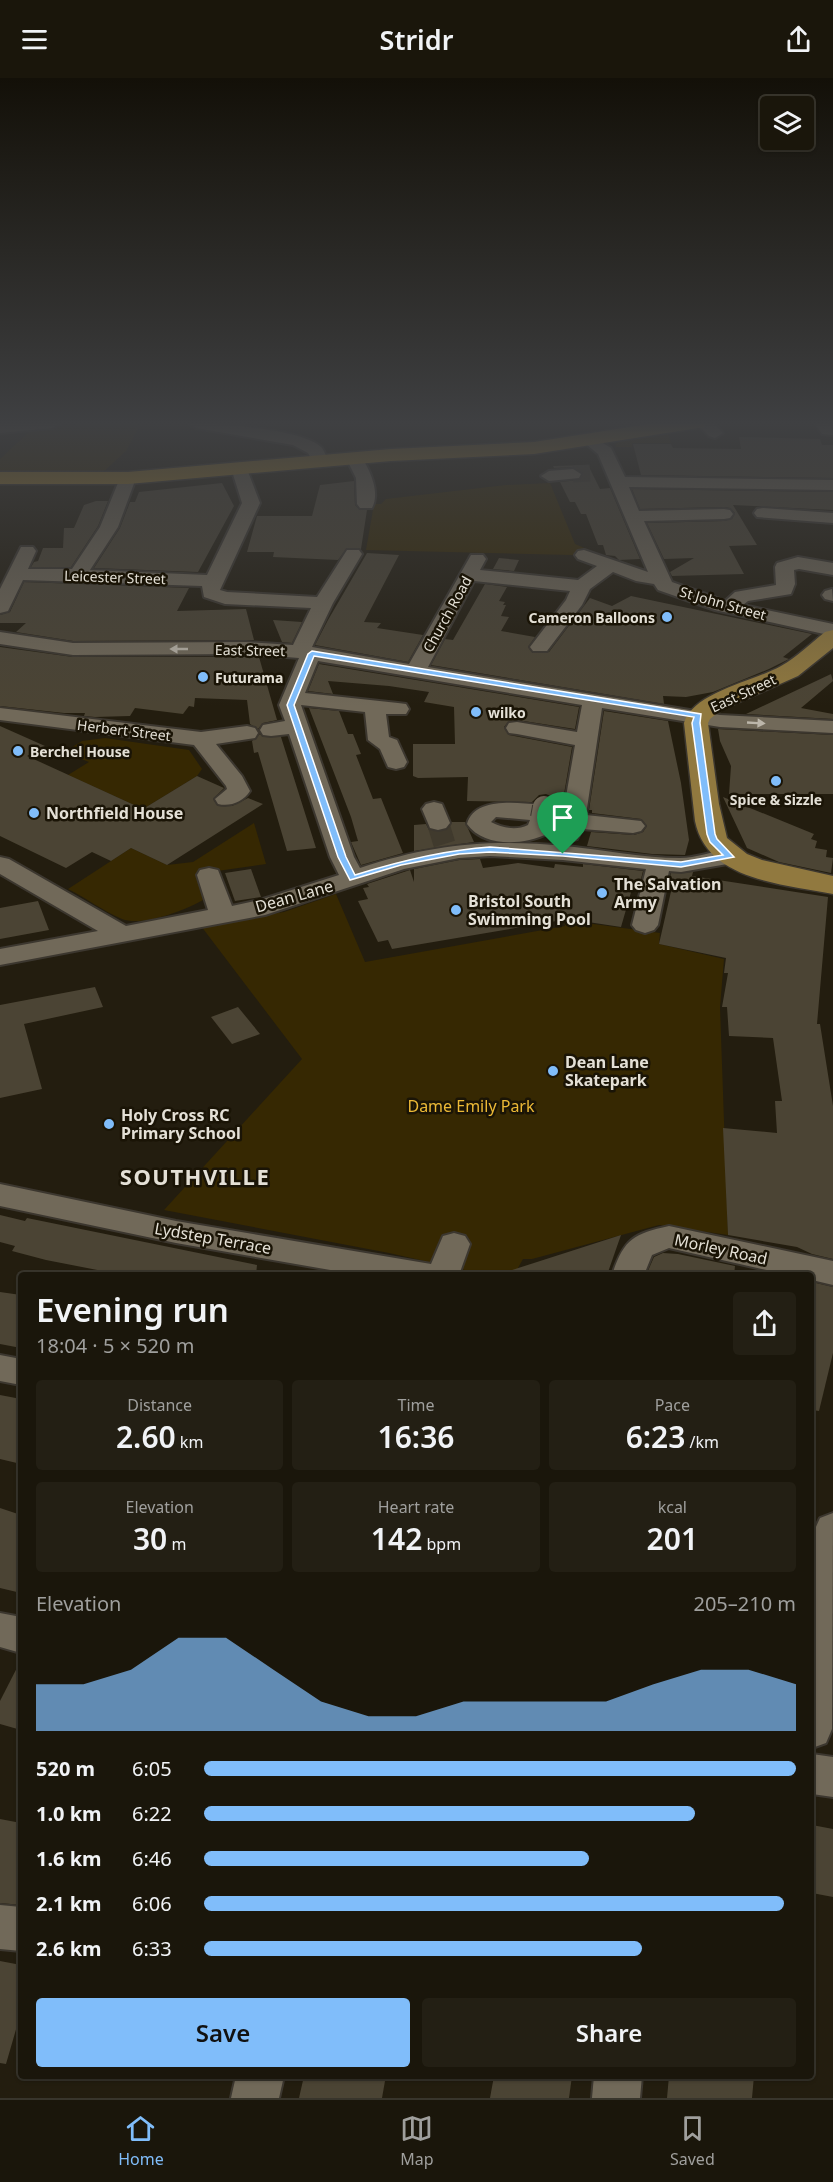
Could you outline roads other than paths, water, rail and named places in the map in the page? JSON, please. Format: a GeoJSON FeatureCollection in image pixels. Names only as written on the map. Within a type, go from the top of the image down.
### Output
{"type":"FeatureCollection","features":[{"type":"Feature","properties":{"kind":"main road","name":"East Street"},"geometry":{"type":"LineString","coordinates":[[698,716],[712,705],[790,671],[833,637]]}},
{"type":"Feature","properties":{"kind":"main road"},"geometry":{"type":"LineString","coordinates":[[698,716],[696,723],[713,840],[730,857],[752,866],[833,885]]}},
{"type":"Feature","properties":{"kind":"street"},"geometry":{"type":"LineString","coordinates":[[76,575],[109,528],[113,517]]}},
{"type":"Feature","properties":{"kind":"street"},"geometry":{"type":"LineString","coordinates":[[195,608],[212,587],[244,517]]}},
{"type":"Feature","properties":{"kind":"street"},"geometry":{"type":"LineString","coordinates":[[634,517],[660,579]]}},
{"type":"Feature","properties":{"kind":"street"},"geometry":{"type":"LineString","coordinates":[[353,554],[314,621],[290,705],[342,857],[353,879]]}},
{"type":"Feature","properties":{"kind":"street","name":"St John Street"},"geometry":{"type":"LineString","coordinates":[[584,555],[643,577],[660,579],[665,586],[729,608],[833,630]]}},
{"type":"Feature","properties":{"kind":"street","name":"Church Road"},"geometry":{"type":"LineString","coordinates":[[416,670],[478,557]]}},
{"type":"Feature","properties":{"kind":"street"},"geometry":{"type":"LineString","coordinates":[[729,608],[742,596],[784,590],[786,584],[784,567],[798,563],[832,561]]}},
{"type":"Feature","properties":{"kind":"street"},"geometry":{"type":"LineString","coordinates":[[1,607],[21,563]]}},
{"type":"Feature","properties":{"kind":"street","name":"Leicester Street"},"geometry":{"type":"LineString","coordinates":[[0,564],[21,563],[76,575],[212,587],[225,598],[323,603]]}},
{"type":"Feature","properties":{"kind":"street"},"geometry":{"type":"LineString","coordinates":[[540,647],[575,601],[582,586],[610,566]]}},
{"type":"Feature","properties":{"kind":"street"},"geometry":{"type":"LineString","coordinates":[[469,575],[529,584],[582,586]]}},
{"type":"Feature","properties":{"kind":"street","name":"East Street"},"geometry":{"type":"LineString","coordinates":[[0,638],[73,649],[246,648],[306,653],[416,670],[590,719],[698,716]]}},
{"type":"Feature","properties":{"kind":"street"},"geometry":{"type":"LineString","coordinates":[[295,690],[375,708],[398,709]]}},
{"type":"Feature","properties":{"kind":"street"},"geometry":{"type":"LineString","coordinates":[[375,708],[379,740],[389,745],[396,762]]}},
{"type":"Feature","properties":{"kind":"street","name":"Herbert Street"},"geometry":{"type":"LineString","coordinates":[[0,714],[201,740],[247,733]]}},
{"type":"Feature","properties":{"kind":"street"},"geometry":{"type":"LineString","coordinates":[[698,716],[720,721],[833,727]]}},
{"type":"Feature","properties":{"kind":"street"},"geometry":{"type":"LineString","coordinates":[[517,728],[590,719],[573,819],[563,854]]}},
{"type":"Feature","properties":{"kind":"street"},"geometry":{"type":"LineString","coordinates":[[271,730],[296,726]]}},
{"type":"Feature","properties":{"kind":"street"},"geometry":{"type":"LineString","coordinates":[[201,740],[238,783],[239,791],[226,799]]}},
{"type":"Feature","properties":{"kind":"street"},"geometry":{"type":"LineString","coordinates":[[543,812],[539,830],[525,836],[492,832],[479,824],[484,813],[493,810],[573,819],[633,826]]}},
{"type":"Feature","properties":{"kind":"street","name":"Dean Lane"},"geometry":{"type":"LineString","coordinates":[[0,957],[265,907],[446,849],[490,849],[681,865],[730,857]]}},
{"type":"Feature","properties":{"kind":"street"},"geometry":{"type":"LineString","coordinates":[[645,925],[659,863]]}},
{"type":"Feature","properties":{"kind":"street"},"geometry":{"type":"LineString","coordinates":[[1,866],[120,933]]}},
{"type":"Feature","properties":{"kind":"street"},"geometry":{"type":"LineString","coordinates":[[209,875],[222,914]]}},
{"type":"Feature","properties":{"kind":"street","name":"Lydstep Terrace"},"geometry":{"type":"LineString","coordinates":[[0,1195],[176,1232],[409,1272]]}},
{"type":"Feature","properties":{"kind":"street","name":"Morley Road"},"geometry":{"type":"LineString","coordinates":[[629,1272],[636,1250],[649,1242],[669,1238],[833,1273]]}},
{"type":"Feature","properties":{"kind":"street"},"geometry":{"type":"LineString","coordinates":[[444,1272],[454,1244]]}},
{"type":"Feature","properties":{"kind":"street"},"geometry":{"type":"LineString","coordinates":[[0,1368],[18,1371]]}},
{"type":"Feature","properties":{"kind":"street"},"geometry":{"type":"LineString","coordinates":[[814,1664],[816,1600],[833,1529]]}},
{"type":"Feature","properties":{"kind":"street"},"geometry":{"type":"LineString","coordinates":[[0,1630],[18,1634]]}},
{"type":"Feature","properties":{"kind":"street"},"geometry":{"type":"LineString","coordinates":[[814,1774],[833,1777]]}},
{"type":"Feature","properties":{"kind":"street"},"geometry":{"type":"LineString","coordinates":[[0,1927],[18,1929]]}},
{"type":"Feature","properties":{"kind":"street"},"geometry":{"type":"LineString","coordinates":[[255,2098],[259,2079]]}},
{"type":"Feature","properties":{"kind":"street"},"geometry":{"type":"LineString","coordinates":[[616,2098],[618,2079]]}},
{"type":"Feature","properties":{"kind":"tunnel"},"geometry":{"type":"LineString","coordinates":[[438,823],[445,846]]}},
{"type":"Feature","properties":{"kind":"place","name":"Cameron Balloons"},"geometry":{"type":"Point","coordinates":[667,617]}},
{"type":"Feature","properties":{"kind":"place","name":"Futurama"},"geometry":{"type":"Point","coordinates":[203,677]}},
{"type":"Feature","properties":{"kind":"place","name":"wilko"},"geometry":{"type":"Point","coordinates":[476,712]}},
{"type":"Feature","properties":{"kind":"place","name":"Berchel House"},"geometry":{"type":"Point","coordinates":[18,751]}},
{"type":"Feature","properties":{"kind":"place","name":"Spice & Sizzle"},"geometry":{"type":"Point","coordinates":[776,781]}},
{"type":"Feature","properties":{"kind":"place","name":"Northfield House"},"geometry":{"type":"Point","coordinates":[34,813]}},
{"type":"Feature","properties":{"kind":"place","name":"The Salvation Army"},"geometry":{"type":"Point","coordinates":[602,893]}},
{"type":"Feature","properties":{"kind":"place","name":"Bristol South Swimming Pool"},"geometry":{"type":"Point","coordinates":[456,910]}},
{"type":"Feature","properties":{"kind":"place","name":"Dean Lane Skatepark"},"geometry":{"type":"Point","coordinates":[553,1071]}},
{"type":"Feature","properties":{"kind":"place","name":"Holy Cross RC Primary School"},"geometry":{"type":"Point","coordinates":[109,1124]}},
{"type":"Feature","properties":{"kind":"district","name":"SOUTHVILLE"},"geometry":{"type":"Point","coordinates":[195,1176]}},
{"type":"Feature","properties":{"kind":"park label","name":"Dame Emily Park"},"geometry":{"type":"Point","coordinates":[471,1106]}}]}
